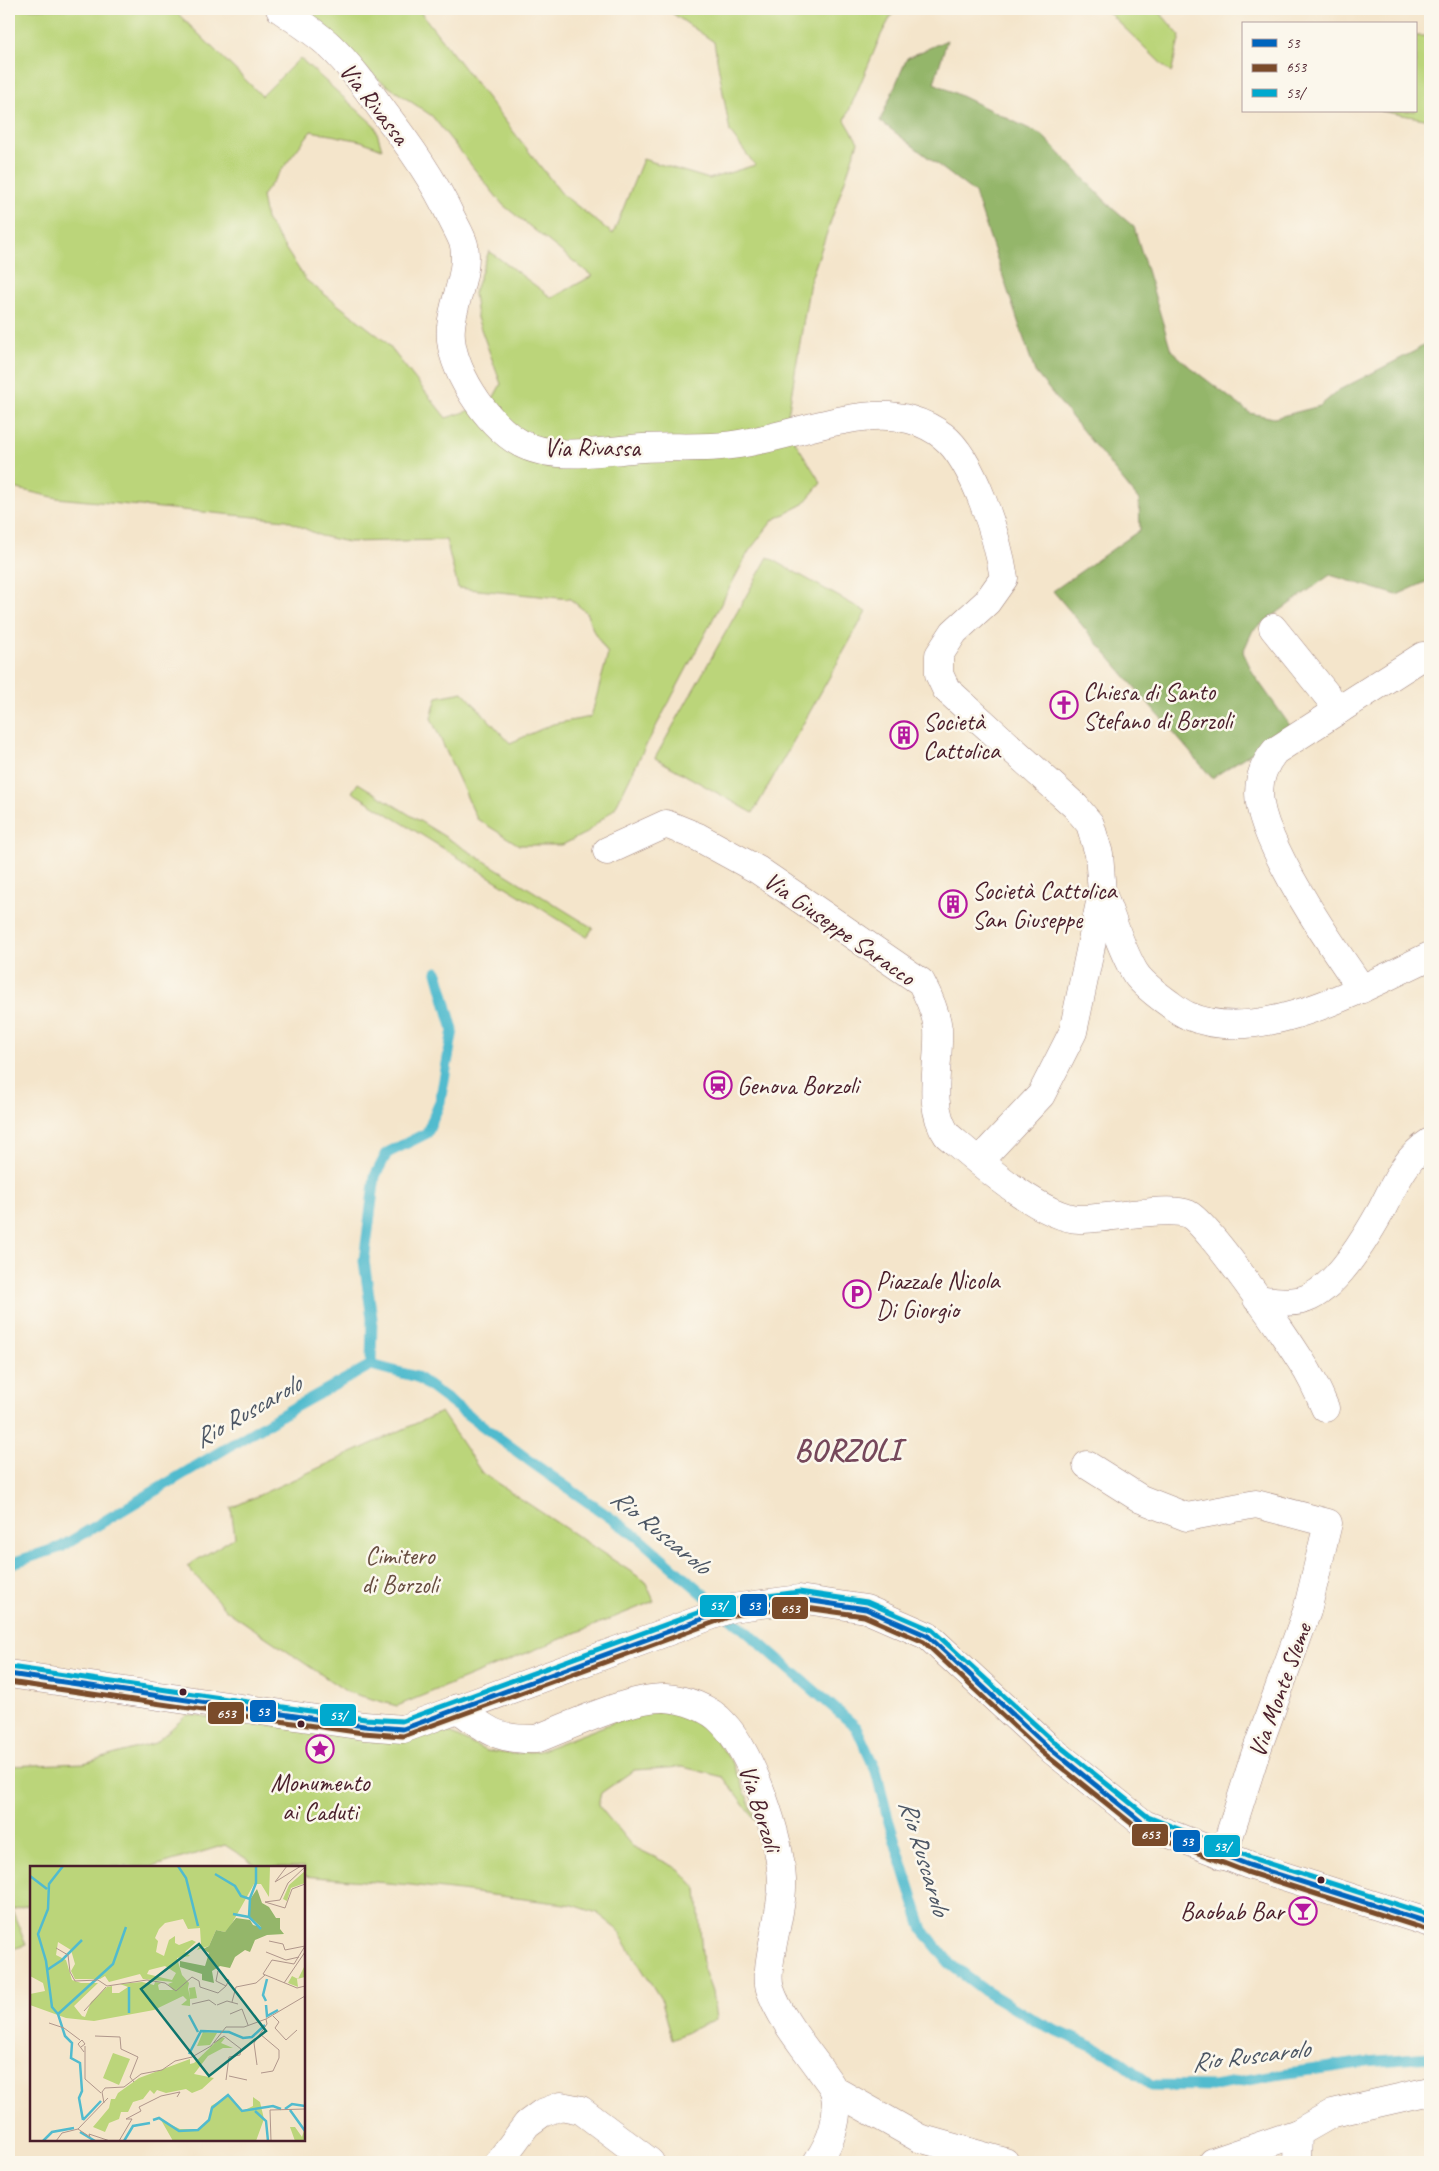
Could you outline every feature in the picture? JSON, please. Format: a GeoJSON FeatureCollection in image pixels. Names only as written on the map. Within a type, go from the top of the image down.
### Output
{"type":"FeatureCollection","features":[{"type":"Feature","properties":{"kind":"street","name":"Via Rivassa"},"geometry":{"type":"LineString","coordinates":[[280,9],[329,46],[364,86],[408,143],[439,191],[464,245],[463,278],[451,326],[455,360],[461,377],[475,398],[488,414],[520,443],[554,452],[597,452],[640,448],[732,445],[819,425],[876,415],[912,418],[943,436],[964,461],[999,546],[1004,578],[987,602],[954,632],[939,655],[939,674],[946,689],[1075,806],[1090,824],[1099,854],[1102,893]]}},
{"type":"Feature","properties":{"kind":"street"},"geometry":{"type":"LineString","coordinates":[[1273,628],[1339,710]]}},
{"type":"Feature","properties":{"kind":"street"},"geometry":{"type":"LineString","coordinates":[[1362,989],[1300,893],[1262,814],[1259,793],[1265,763],[1274,751],[1423,656]]}},
{"type":"Feature","properties":{"kind":"street","name":"Via Giuseppe Saracco"},"geometry":{"type":"LineString","coordinates":[[607,851],[666,824],[683,831],[758,870],[921,982],[932,1002],[938,1028],[935,1110],[939,1124],[947,1135],[980,1161]]}},
{"type":"Feature","properties":{"kind":"street"},"geometry":{"type":"LineString","coordinates":[[1102,893],[1134,972],[1157,994],[1189,1016],[1211,1022],[1242,1025],[1277,1021],[1362,989],[1430,956]]}},
{"type":"Feature","properties":{"kind":"street"},"geometry":{"type":"LineString","coordinates":[[1102,893],[1073,1032],[1041,1095],[980,1161],[1038,1205],[1064,1217],[1080,1219],[1180,1211],[1190,1215],[1212,1236],[1301,1360],[1317,1388],[1325,1408]]}},
{"type":"Feature","properties":{"kind":"street"},"geometry":{"type":"LineString","coordinates":[[1257,1299],[1285,1302],[1300,1300],[1310,1297],[1322,1289],[1351,1256],[1381,1210],[1399,1174],[1421,1148],[1430,1142]]}},
{"type":"Feature","properties":{"kind":"street","name":"Via Monte Sleme"},"geometry":{"type":"LineString","coordinates":[[1086,1465],[1141,1499],[1187,1518],[1256,1504],[1328,1523],[1307,1612],[1255,1755],[1223,1856]]}},
{"type":"Feature","properties":{"kind":"street"},"geometry":{"type":"LineString","coordinates":[[9,1674],[364,1726],[403,1729],[732,1608],[799,1599],[866,1609],[928,1636],[1048,1746],[1144,1824],[1223,1856],[1430,1923]]}},
{"type":"Feature","properties":{"kind":"street","name":"Via Borzoli"},"geometry":{"type":"LineString","coordinates":[[457,1708],[490,1732],[501,1737],[536,1740],[627,1705],[665,1698],[686,1702],[706,1711],[723,1722],[738,1742],[760,1788],[769,1816],[782,1880],[781,1911],[769,1970],[769,1987],[782,2014],[834,2090],[837,2110],[833,2132],[817,2162]]}},
{"type":"Feature","properties":{"kind":"street"},"geometry":{"type":"LineString","coordinates":[[834,2090],[918,2138],[1005,2162]]}},
{"type":"Feature","properties":{"kind":"street"},"geometry":{"type":"LineString","coordinates":[[1213,2162],[1298,2133],[1333,2113],[1430,2091]]}},
{"type":"Feature","properties":{"kind":"street"},"geometry":{"type":"LineString","coordinates":[[499,2162],[527,2124],[542,2113],[562,2106],[581,2110],[650,2162]]}},
{"type":"Feature","properties":{"kind":"street"},"geometry":{"type":"LineString","coordinates":[[1297,2162],[1298,2133]]}},
{"type":"Feature","properties":{"kind":"green space"},"geometry":{"type":"Polygon","coordinates":[[[9,9],[173,9],[262,96],[300,58],[375,126],[382,149],[361,141],[311,131],[262,196],[266,219],[306,280],[385,341],[446,418],[490,404],[501,384],[477,318],[474,293],[489,251],[552,298],[592,276],[503,205],[432,116],[379,80],[346,49],[296,9],[418,9],[562,194],[613,234],[643,159],[709,179],[755,165],[730,132],[714,42],[666,9],[895,9],[881,35],[845,120],[858,142],[810,282],[786,427],[821,483],[802,505],[773,520],[749,551],[615,808],[586,833],[562,845],[519,845],[477,819],[431,718],[437,697],[463,692],[510,743],[553,724],[591,717],[608,654],[594,632],[586,612],[570,599],[458,588],[446,540],[348,542],[321,536],[286,520],[57,498],[9,487],[9,9]]]}},
{"type":"Feature","properties":{"kind":"green space"},"geometry":{"type":"Polygon","coordinates":[[[1105,9],[1157,9],[1180,36],[1171,73],[1105,9]]]}},
{"type":"Feature","properties":{"kind":"green space"},"geometry":{"type":"Polygon","coordinates":[[[1416,36],[1430,36],[1430,120],[1386,112],[1416,112],[1416,36]]]}},
{"type":"Feature","properties":{"kind":"green space"},"geometry":{"type":"Polygon","coordinates":[[[947,40],[934,83],[1042,135],[1113,209],[1134,227],[1171,350],[1191,368],[1250,413],[1274,418],[1320,406],[1339,390],[1417,350],[1430,339],[1430,580],[1397,595],[1330,575],[1253,630],[1243,652],[1254,675],[1291,727],[1212,778],[1053,591],[1140,530],[1139,500],[1035,372],[975,193],[880,121],[907,58],[947,40]]]}},
{"type":"Feature","properties":{"kind":"green space"},"geometry":{"type":"Polygon","coordinates":[[[768,557],[866,612],[753,813],[655,758],[768,557]]]}},
{"type":"Feature","properties":{"kind":"green space"},"geometry":{"type":"Polygon","coordinates":[[[358,783],[593,928],[587,937],[352,792],[358,783]]]}},
{"type":"Feature","properties":{"kind":"green space","name":"Cimitero di Borzoli"},"geometry":{"type":"Polygon","coordinates":[[[441,1412],[482,1473],[645,1581],[654,1601],[397,1706],[347,1692],[226,1610],[187,1566],[235,1537],[231,1508],[441,1412]]]}},
{"type":"Feature","properties":{"kind":"green space"},"geometry":{"type":"Polygon","coordinates":[[[676,1711],[705,1726],[734,1765],[757,1822],[723,1777],[683,1767],[634,1770],[601,1793],[598,1805],[632,1846],[679,1869],[697,1889],[703,1967],[712,1992],[716,2019],[672,2039],[662,2001],[616,1928],[597,1913],[573,1905],[411,1885],[305,1876],[305,1866],[257,1866],[225,1845],[155,1866],[30,1866],[30,1904],[12,1910],[26,1945],[9,1950],[9,1766],[84,1763],[155,1743],[187,1715],[396,1740],[446,1731],[486,1751],[511,1754],[539,1751],[638,1713],[676,1711]]]}},
{"type":"Feature","properties":{"kind":"waterway"},"geometry":{"type":"LineString","coordinates":[[371,1365],[372,1318],[364,1261],[375,1176],[387,1153],[427,1133],[440,1102],[453,1030],[437,972]]}},
{"type":"Feature","properties":{"kind":"waterway","name":"Rio Ruscarolo"},"geometry":{"type":"LineString","coordinates":[[9,1564],[61,1547],[295,1407],[371,1365],[417,1377],[534,1464],[639,1538],[856,1727],[876,1771],[888,1819],[923,1930],[951,1965],[984,1990],[1037,2022],[1111,2055],[1151,2085],[1214,2086],[1366,2062],[1430,2057]]}},
{"type":"Feature","properties":{"kind":"transit line","name":"53/"},"geometry":{"type":"LineString","coordinates":[[10,1667],[365,1719],[402,1721],[730,1601],[799,1592],[867,1602],[932,1630],[1052,1740],[1148,1817],[1252,1858],[1430,1915]]}},
{"type":"Feature","properties":{"kind":"transit line","name":"53"},"geometry":{"type":"LineString","coordinates":[[9,1674],[364,1726],[403,1729],[732,1608],[799,1599],[866,1609],[928,1636],[1047,1746],[1144,1824],[1249,1865],[1430,1923]]}},
{"type":"Feature","properties":{"kind":"transit line","name":"653"},"geometry":{"type":"LineString","coordinates":[[9,1682],[363,1733],[403,1736],[734,1615],[799,1607],[864,1616],[924,1642],[1042,1752],[1141,1831],[1247,1872],[1428,1930]]}},
{"type":"Feature","properties":{"kind":"place","name":"Chiesa di Santo Stefano di Borzoli"},"geometry":{"type":"Point","coordinates":[1064,705]}},
{"type":"Feature","properties":{"kind":"place","name":"Società Cattolica"},"geometry":{"type":"Point","coordinates":[904,735]}},
{"type":"Feature","properties":{"kind":"place","name":"Società Cattolica San Giuseppe"},"geometry":{"type":"Point","coordinates":[953,904]}},
{"type":"Feature","properties":{"kind":"place","name":"Genova Borzoli"},"geometry":{"type":"Point","coordinates":[718,1085]}},
{"type":"Feature","properties":{"kind":"place","name":"Piazzale Nicola Di Giorgio"},"geometry":{"type":"Point","coordinates":[857,1294]}},
{"type":"Feature","properties":{"kind":"place","name":"Monumento ai Caduti"},"geometry":{"type":"Point","coordinates":[320,1749]}},
{"type":"Feature","properties":{"kind":"place","name":"Baobab Bar"},"geometry":{"type":"Point","coordinates":[1303,1911]}},
{"type":"Feature","properties":{"kind":"district","name":"BORZOLI"},"geometry":{"type":"Point","coordinates":[848,1450]}}]}
